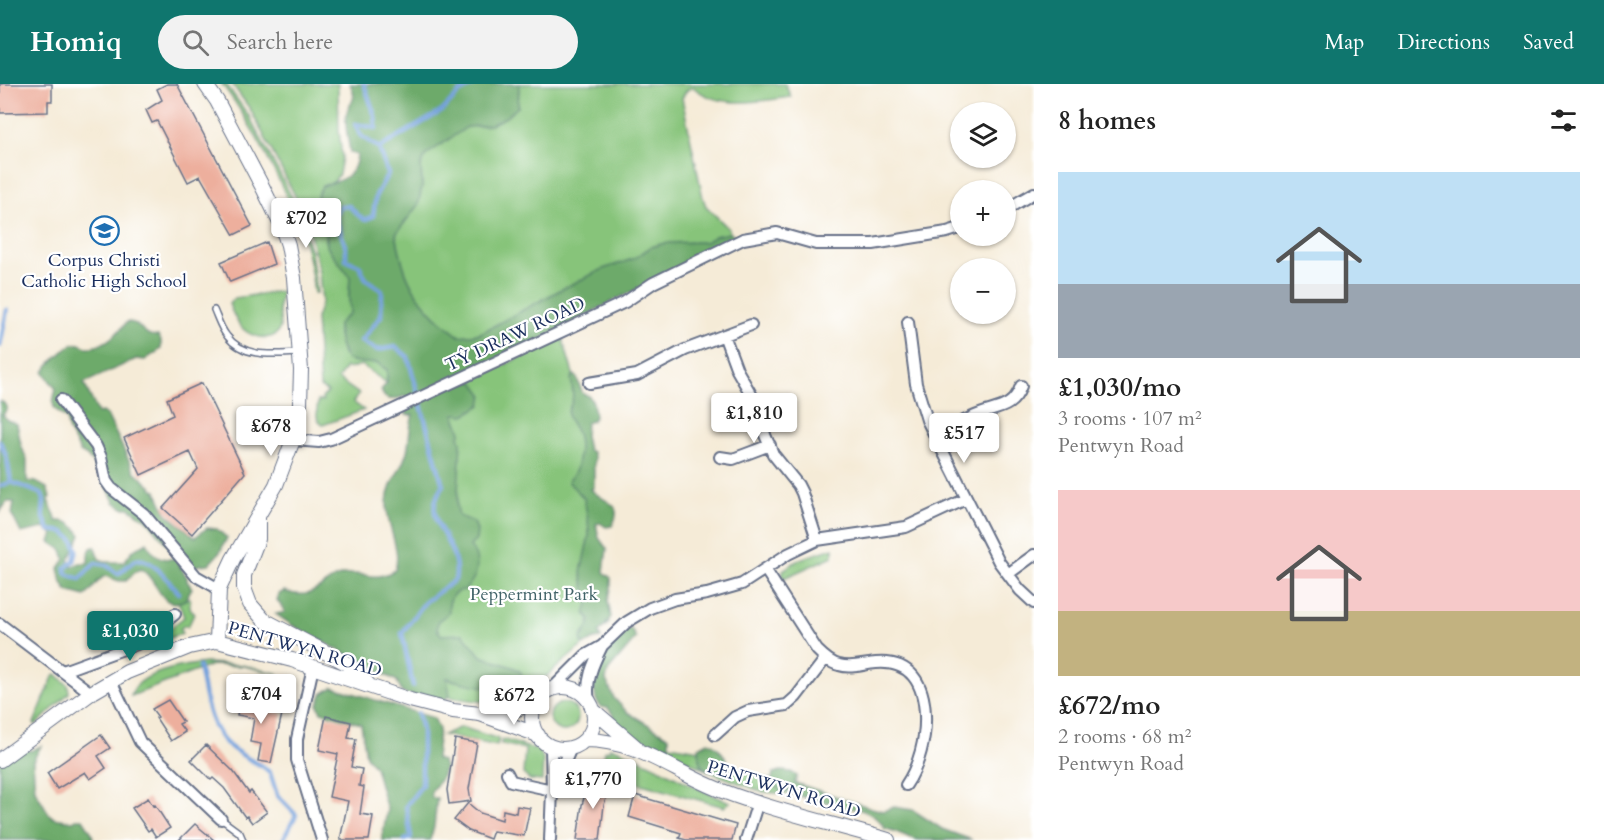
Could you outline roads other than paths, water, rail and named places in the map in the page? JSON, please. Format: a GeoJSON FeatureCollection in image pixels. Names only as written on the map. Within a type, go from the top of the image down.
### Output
{"type":"FeatureCollection","features":[{"type":"Feature","properties":{"kind":"street"},"geometry":{"type":"LineString","coordinates":[[205,84],[217,101],[282,227],[292,262],[301,353],[301,393],[294,440],[276,485],[233,559],[219,590],[217,641]]}},
{"type":"Feature","properties":{"kind":"street"},"geometry":{"type":"LineString","coordinates":[[1016,204],[1034,193]]}},
{"type":"Feature","properties":{"kind":"street","name":"TŶ DRAW ROAD"},"geometry":{"type":"LineString","coordinates":[[294,440],[325,441],[625,302],[653,283],[743,239],[777,233],[816,244],[873,244],[950,231]]}},
{"type":"Feature","properties":{"kind":"street"},"geometry":{"type":"LineString","coordinates":[[908,322],[920,400],[935,435],[993,552],[1008,574],[1034,603]]}},
{"type":"Feature","properties":{"kind":"street"},"geometry":{"type":"LineString","coordinates":[[589,382],[637,375],[685,350],[751,325]]}},
{"type":"Feature","properties":{"kind":"street"},"geometry":{"type":"LineString","coordinates":[[724,335],[737,370],[760,410],[777,460],[798,485],[817,540]]}},
{"type":"Feature","properties":{"kind":"street"},"geometry":{"type":"LineString","coordinates":[[935,435],[979,414],[1005,406],[1018,396],[1021,386]]}},
{"type":"Feature","properties":{"kind":"street"},"geometry":{"type":"LineString","coordinates":[[61,400],[96,446],[106,481],[111,488],[144,514],[196,576],[219,590]]}},
{"type":"Feature","properties":{"kind":"street"},"geometry":{"type":"LineString","coordinates":[[720,457],[734,459],[770,445]]}},
{"type":"Feature","properties":{"kind":"street"},"geometry":{"type":"LineString","coordinates":[[602,645],[591,669],[587,691],[594,721],[591,732],[585,740],[571,748],[551,747],[541,740],[535,731],[532,718],[537,701],[586,655],[602,645],[627,622],[650,608],[675,599],[732,588],[788,554],[817,540],[906,527],[966,499]]}},
{"type":"Feature","properties":{"kind":"street"},"geometry":{"type":"LineString","coordinates":[[258,514],[258,539],[244,575],[246,596],[255,611],[270,624],[348,664],[371,687]]}},
{"type":"Feature","properties":{"kind":"street"},"geometry":{"type":"LineString","coordinates":[[1008,574],[1034,555]]}},
{"type":"Feature","properties":{"kind":"street"},"geometry":{"type":"LineString","coordinates":[[765,569],[817,650],[826,658],[847,667],[889,663],[905,670],[918,682],[923,692],[926,723],[913,774],[906,785]]}},
{"type":"Feature","properties":{"kind":"street"},"geometry":{"type":"LineString","coordinates":[[63,671],[137,644],[175,614]]}},
{"type":"Feature","properties":{"kind":"street"},"geometry":{"type":"LineString","coordinates":[[0,624],[91,693]]}},
{"type":"Feature","properties":{"kind":"street","name":"PENTWYN ROAD"},"geometry":{"type":"LineString","coordinates":[[0,760],[91,693],[111,681],[153,660],[189,647],[217,641],[313,667],[432,706],[480,714],[538,735]]}},
{"type":"Feature","properties":{"kind":"street"},"geometry":{"type":"LineString","coordinates":[[715,735],[735,717],[748,711],[787,705],[796,697],[826,658]]}},
{"type":"Feature","properties":{"kind":"street"},"geometry":{"type":"LineString","coordinates":[[313,667],[297,738],[297,760],[322,840]]}},
{"type":"Feature","properties":{"kind":"street"},"geometry":{"type":"LineString","coordinates":[[111,681],[140,742],[221,819]]}},
{"type":"Feature","properties":{"kind":"street"},"geometry":{"type":"LineString","coordinates":[[551,690],[561,687],[572,688],[582,693],[591,706]]}},
{"type":"Feature","properties":{"kind":"street","name":"PENTWYN ROAD"},"geometry":{"type":"LineString","coordinates":[[480,714],[512,711],[537,701]]}},
{"type":"Feature","properties":{"kind":"street","name":"PENTWYN ROAD"},"geometry":{"type":"LineString","coordinates":[[591,706],[640,750]]}},
{"type":"Feature","properties":{"kind":"street","name":"PENTWYN ROAD"},"geometry":{"type":"LineString","coordinates":[[585,740],[609,741],[640,750],[697,781],[724,792],[888,840]]}},
{"type":"Feature","properties":{"kind":"street"},"geometry":{"type":"LineString","coordinates":[[550,840],[551,747]]}},
{"type":"Feature","properties":{"kind":"street"},"geometry":{"type":"LineString","coordinates":[[552,790],[571,748]]}},
{"type":"Feature","properties":{"kind":"street"},"geometry":{"type":"LineString","coordinates":[[507,773],[511,781],[552,790]]}},
{"type":"Feature","properties":{"kind":"street"},"geometry":{"type":"LineString","coordinates":[[746,840],[758,802]]}},
{"type":"Feature","properties":{"kind":"lane"},"geometry":{"type":"LineString","coordinates":[[214,310],[227,336],[241,348],[261,354],[301,353]]}},
{"type":"Feature","properties":{"kind":"lane"},"geometry":{"type":"LineString","coordinates":[[221,819],[240,833],[243,840]]}},
{"type":"Feature","properties":{"kind":"waterway"},"geometry":{"type":"LineString","coordinates":[[364,84],[375,116],[376,128],[355,124],[361,136],[379,148],[388,174],[376,195],[373,216],[365,220],[349,206],[340,207],[335,216],[346,248],[346,260],[359,265],[366,279],[382,290],[381,316],[361,341],[377,350],[396,347],[408,357],[443,486],[436,501],[437,521],[450,548],[456,568],[455,580],[425,602],[402,633],[413,686]]}},
{"type":"Feature","properties":{"kind":"waterway"},"geometry":{"type":"LineString","coordinates":[[379,148],[442,111],[460,92],[476,84]]}},
{"type":"Feature","properties":{"kind":"waterway"},"geometry":{"type":"LineString","coordinates":[[0,346],[7,310]]}},
{"type":"Feature","properties":{"kind":"waterway"},"geometry":{"type":"LineString","coordinates":[[0,442],[6,457],[11,482]]}},
{"type":"Feature","properties":{"kind":"waterway"},"geometry":{"type":"LineString","coordinates":[[0,486],[11,482],[42,494],[43,515],[49,530],[64,532],[73,540],[77,550],[74,561],[65,568],[67,574],[80,579],[95,563],[106,565],[118,574],[140,559],[158,570],[179,593]]}},
{"type":"Feature","properties":{"kind":"waterway"},"geometry":{"type":"LineString","coordinates":[[199,667],[211,720],[216,729],[229,746],[270,773],[277,795],[296,815],[283,840]]}},
{"type":"Feature","properties":{"kind":"waterway"},"geometry":{"type":"LineString","coordinates":[[405,840],[411,837],[406,806],[422,785],[422,730],[418,713]]}},
{"type":"Feature","properties":{"kind":"place","name":"Corpus Christi Catholic High School"},"geometry":{"type":"Point","coordinates":[104,231]}},
{"type":"Feature","properties":{"kind":"park label","name":"Peppermint Park"},"geometry":{"type":"Point","coordinates":[534,594]}}]}
